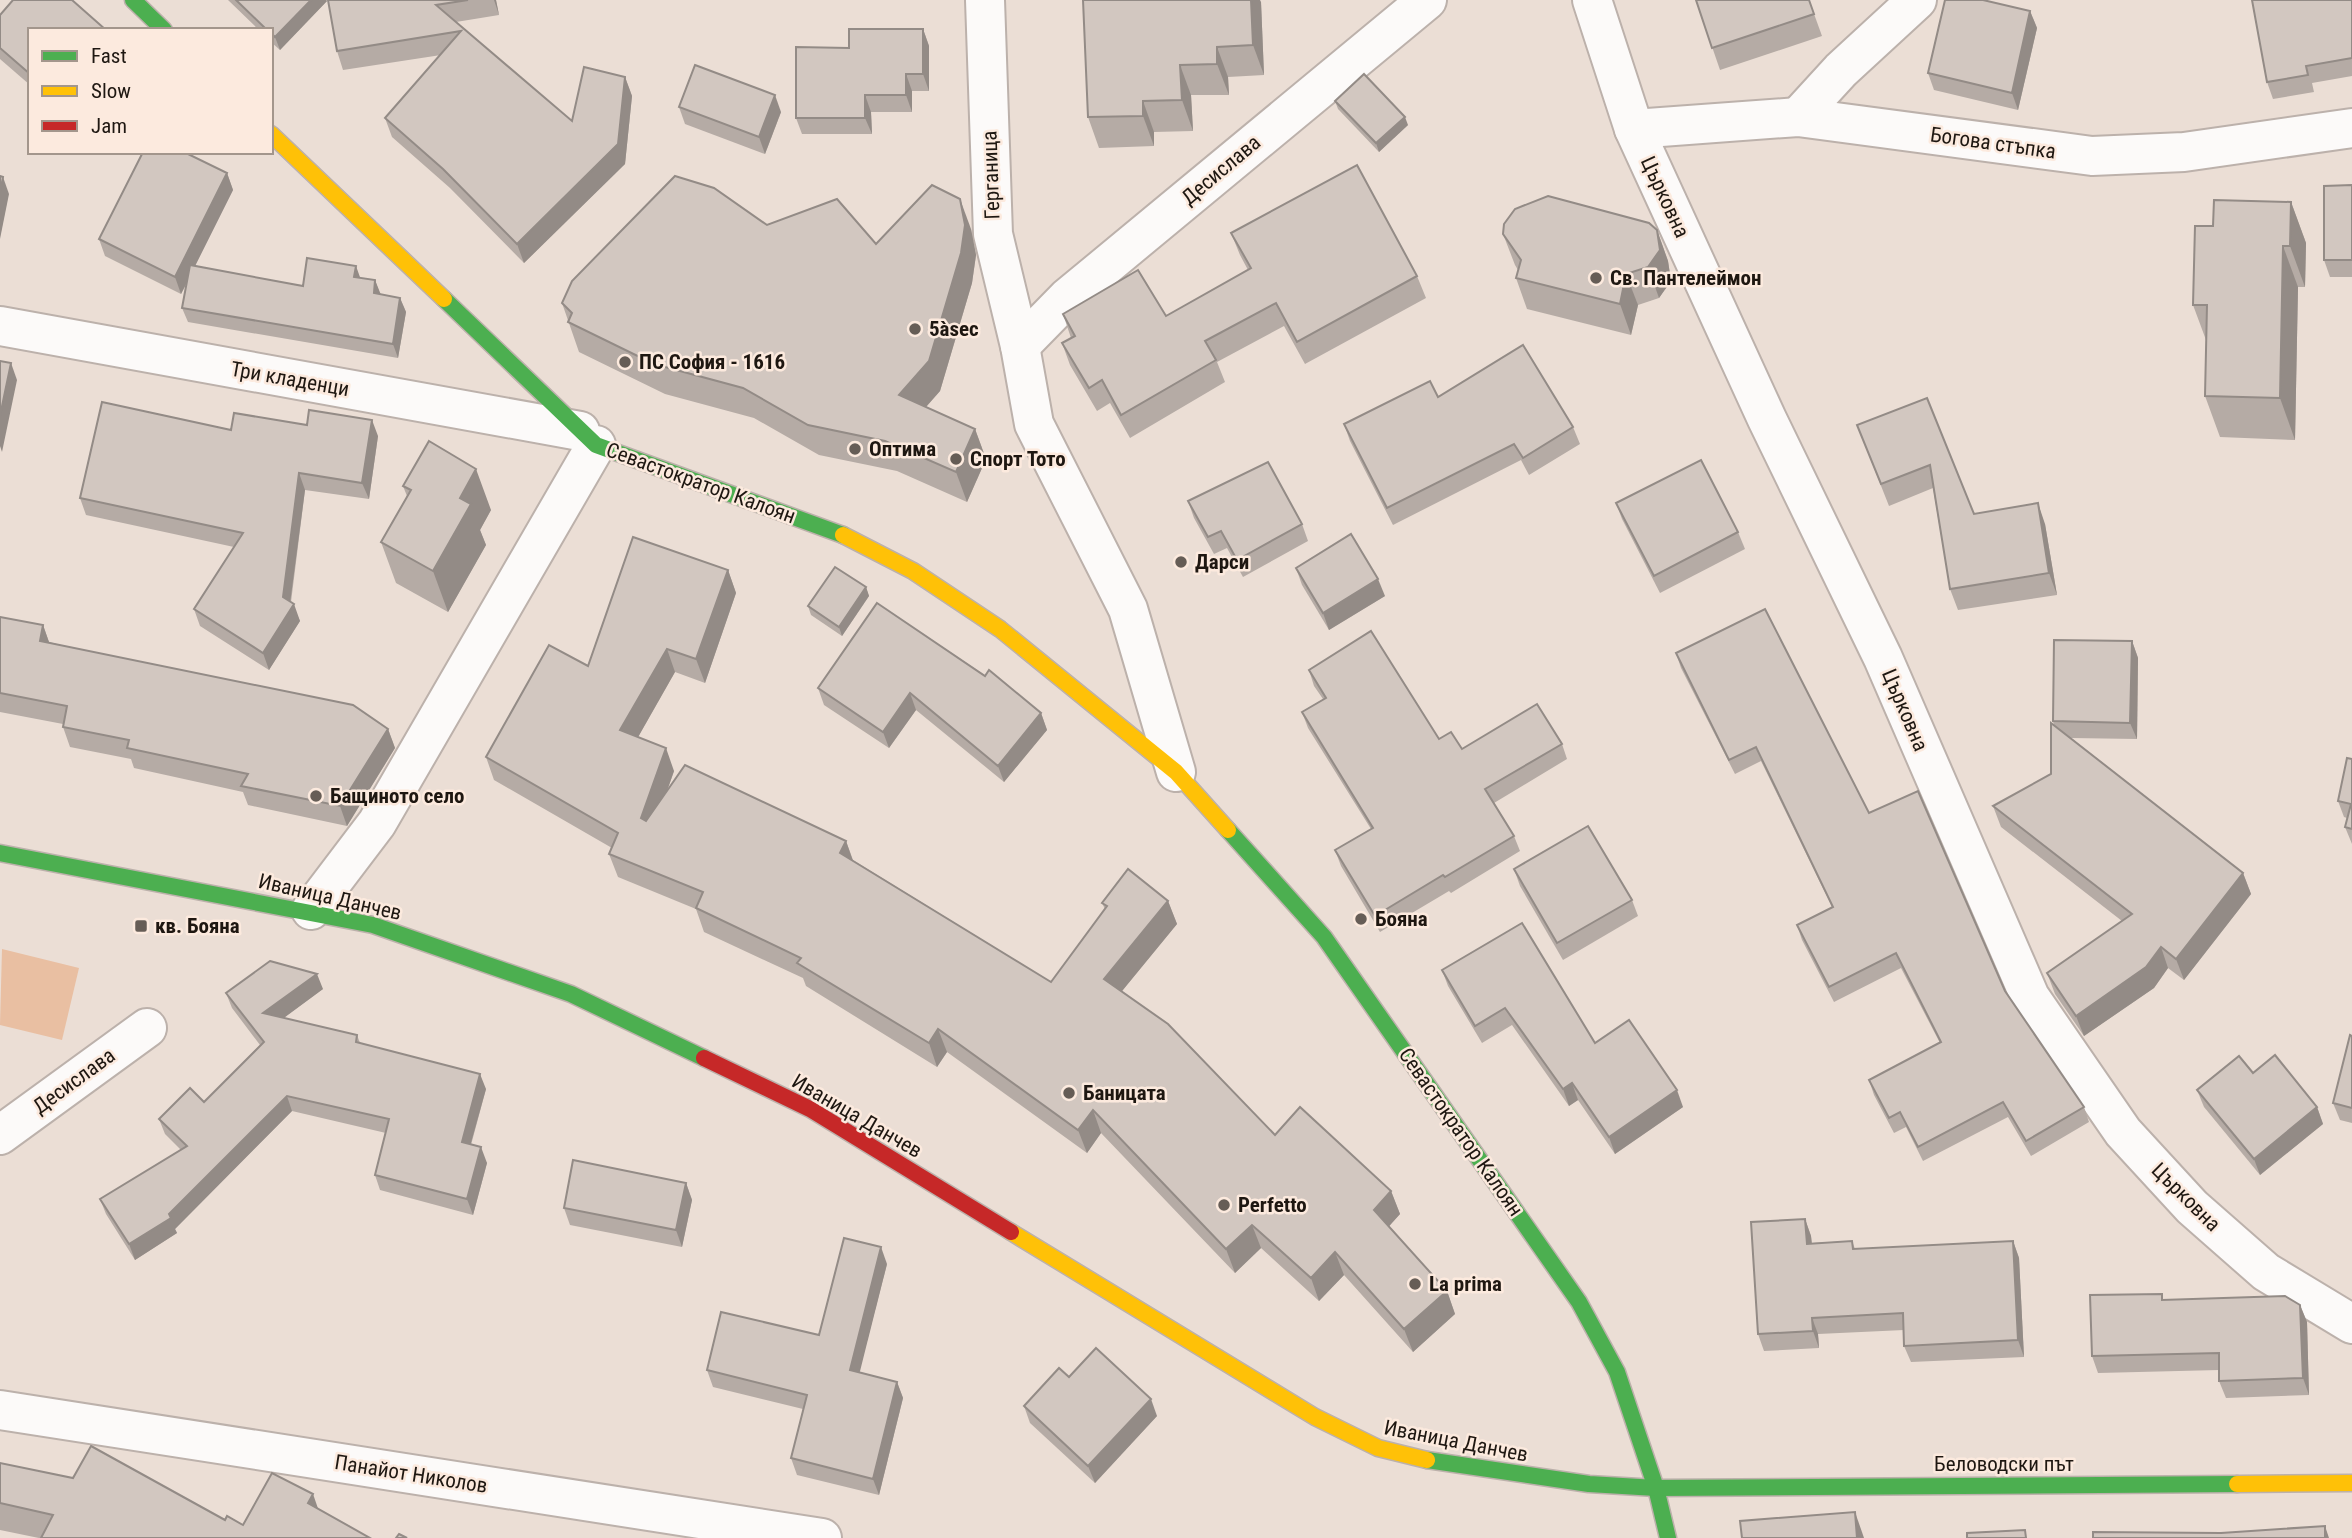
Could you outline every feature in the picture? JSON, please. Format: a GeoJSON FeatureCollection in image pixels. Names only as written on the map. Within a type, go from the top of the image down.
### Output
{"type":"FeatureCollection","features":[{"type":"Feature","properties":{"kind":"main road"},"geometry":{"type":"LineString","coordinates":[[133,0],[162,28]]}},
{"type":"Feature","properties":{"kind":"main road","name":"Севастократор Калоян"},"geometry":{"type":"LineString","coordinates":[[273,136],[588,438],[836,531],[913,571],[1000,629],[1176,772],[1324,937],[1579,1302],[1617,1373],[1656,1488],[1668,1538]]}},
{"type":"Feature","properties":{"kind":"main road","name":"Иваница Данчев"},"geometry":{"type":"LineString","coordinates":[[0,853],[373,925],[571,994],[810,1109],[1315,1417],[1378,1448],[1540,1479],[1656,1488]]}},
{"type":"Feature","properties":{"kind":"main road","name":"Беловодски път"},"geometry":{"type":"LineString","coordinates":[[1656,1488],[2352,1483]]}},
{"type":"Feature","properties":{"kind":"street","name":"Герганица"},"geometry":{"type":"LineString","coordinates":[[985,0],[993,233],[1020,346]]}},
{"type":"Feature","properties":{"kind":"street","name":"Десислава"},"geometry":{"type":"LineString","coordinates":[[1020,346],[1067,298],[1427,0]]}},
{"type":"Feature","properties":{"kind":"street","name":"Църковна"},"geometry":{"type":"LineString","coordinates":[[1592,0],[1634,129],[1767,419],[1883,658],[2030,997],[2123,1132],[2192,1207],[2266,1272],[2352,1324]]}},
{"type":"Feature","properties":{"kind":"street"},"geometry":{"type":"LineString","coordinates":[[1798,117],[1841,70],[1917,0]]}},
{"type":"Feature","properties":{"kind":"street","name":"Богова стъпка"},"geometry":{"type":"LineString","coordinates":[[1634,129],[1798,117],[2092,156],[2184,152],[2352,128]]}},
{"type":"Feature","properties":{"kind":"street","name":"Три кладенци"},"geometry":{"type":"LineString","coordinates":[[0,326],[588,438]]}},
{"type":"Feature","properties":{"kind":"street","name":"Севастократор Калоян"},"geometry":{"type":"LineString","coordinates":[[1020,346],[1034,424],[1128,609],[1176,772]]}},
{"type":"Feature","properties":{"kind":"street"},"geometry":{"type":"LineString","coordinates":[[311,911],[377,823],[588,438]]}},
{"type":"Feature","properties":{"kind":"street","name":"Десислава"},"geometry":{"type":"LineString","coordinates":[[0,1135],[147,1028]]}},
{"type":"Feature","properties":{"kind":"street","name":"Панайот Николов"},"geometry":{"type":"LineString","coordinates":[[0,1410],[822,1538]]}},
{"type":"Feature","properties":{"kind":"shaded area"},"geometry":{"type":"Polygon","coordinates":[[[2,949],[79,968],[62,1040],[0,1025],[2,949]]]}},
{"type":"Feature","properties":{"kind":"building"},"geometry":{"type":"Polygon","coordinates":[[[13,0],[72,0],[104,28],[28,28],[28,72],[0,48],[0,15],[13,0]]]}},
{"type":"Feature","properties":{"kind":"building"},"geometry":{"type":"Polygon","coordinates":[[[236,0],[311,0],[275,37],[273,28],[265,28],[236,0]]]}},
{"type":"Feature","properties":{"kind":"building"},"geometry":{"type":"Polygon","coordinates":[[[328,0],[468,0],[436,5],[572,121],[584,67],[625,77],[618,144],[517,244],[443,169],[385,118],[461,31],[337,51],[328,0]]]}},
{"type":"Feature","properties":{"kind":"building"},"geometry":{"type":"Polygon","coordinates":[[[1083,0],[1251,0],[1253,45],[1217,47],[1217,64],[1180,65],[1182,100],[1143,101],[1143,116],[1088,117],[1083,0]]]}},
{"type":"Feature","properties":{"kind":"building"},"geometry":{"type":"Polygon","coordinates":[[[1696,0],[1809,0],[1814,14],[1712,48],[1696,0]]]}},
{"type":"Feature","properties":{"kind":"building"},"geometry":{"type":"Polygon","coordinates":[[[1945,0],[1983,0],[2030,11],[2012,93],[1928,73],[1945,0]]]}},
{"type":"Feature","properties":{"kind":"building"},"geometry":{"type":"Polygon","coordinates":[[[2252,0],[2352,0],[2352,58],[2306,66],[2308,75],[2267,82],[2252,0]]]}},
{"type":"Feature","properties":{"kind":"building"},"geometry":{"type":"Polygon","coordinates":[[[849,29],[923,29],[923,74],[906,74],[906,95],[865,95],[865,118],[796,118],[796,47],[849,48],[849,29]]]}},
{"type":"Feature","properties":{"kind":"building"},"geometry":{"type":"Polygon","coordinates":[[[695,65],[775,95],[759,137],[679,107],[695,65]]]}},
{"type":"Feature","properties":{"kind":"building"},"geometry":{"type":"Polygon","coordinates":[[[1364,74],[1405,117],[1376,143],[1335,101],[1364,74]]]}},
{"type":"Feature","properties":{"kind":"building"},"geometry":{"type":"Polygon","coordinates":[[[142,154],[188,154],[227,173],[175,277],[99,239],[142,154]]]}},
{"type":"Feature","properties":{"kind":"building"},"geometry":{"type":"Polygon","coordinates":[[[1357,165],[1417,276],[1297,342],[1276,303],[1205,341],[1216,360],[1121,415],[1102,380],[1089,388],[1062,343],[1075,336],[1063,314],[1138,270],[1166,316],[1251,268],[1231,233],[1357,165]]]}},
{"type":"Feature","properties":{"kind":"building"},"geometry":{"type":"Polygon","coordinates":[[[675,176],[714,188],[767,225],[837,199],[876,244],[932,185],[960,199],[965,225],[961,253],[929,361],[899,395],[975,429],[956,472],[885,441],[808,425],[743,388],[654,364],[568,322],[572,313],[562,303],[572,281],[675,176]]]}},
{"type":"Feature","properties":{"kind":"building"},"geometry":{"type":"Polygon","coordinates":[[[2352,185],[2352,260],[2324,260],[2324,186],[2352,185]]]}},
{"type":"Feature","properties":{"kind":"building"},"geometry":{"type":"Polygon","coordinates":[[[1548,196],[1649,223],[1657,230],[1660,250],[1648,267],[1626,274],[1620,304],[1516,278],[1521,260],[1503,234],[1504,224],[1515,209],[1548,196]]]}},
{"type":"Feature","properties":{"kind":"building"},"geometry":{"type":"Polygon","coordinates":[[[2214,200],[2291,202],[2290,246],[2283,246],[2280,398],[2205,396],[2207,305],[2193,305],[2195,226],[2213,226],[2214,200]]]}},
{"type":"Feature","properties":{"kind":"building"},"geometry":{"type":"Polygon","coordinates":[[[307,258],[356,266],[354,277],[375,280],[374,293],[400,298],[393,344],[182,308],[190,265],[303,286],[307,258]]]}},
{"type":"Feature","properties":{"kind":"building"},"geometry":{"type":"Polygon","coordinates":[[[1523,345],[1573,427],[1523,458],[1514,444],[1387,508],[1344,424],[1430,381],[1438,397],[1523,345]]]}},
{"type":"Feature","properties":{"kind":"building"},"geometry":{"type":"Polygon","coordinates":[[[0,361],[11,363],[0,416],[0,361]]]}},
{"type":"Feature","properties":{"kind":"building"},"geometry":{"type":"Polygon","coordinates":[[[1927,398],[1974,514],[2038,503],[2049,573],[1950,589],[1930,465],[1881,484],[1857,425],[1927,398]]]}},
{"type":"Feature","properties":{"kind":"building"},"geometry":{"type":"Polygon","coordinates":[[[102,402],[231,430],[234,413],[307,425],[309,410],[372,420],[362,483],[299,473],[283,597],[294,604],[263,653],[194,609],[243,533],[80,498],[102,402]]]}},
{"type":"Feature","properties":{"kind":"building"},"geometry":{"type":"Polygon","coordinates":[[[429,441],[476,469],[460,498],[471,504],[433,571],[381,542],[411,490],[403,486],[429,441]]]}},
{"type":"Feature","properties":{"kind":"building"},"geometry":{"type":"Polygon","coordinates":[[[1701,460],[1738,532],[1654,576],[1616,503],[1701,460]]]}},
{"type":"Feature","properties":{"kind":"building"},"geometry":{"type":"Polygon","coordinates":[[[1268,462],[1302,524],[1237,560],[1221,531],[1208,537],[1188,501],[1268,462]]]}},
{"type":"Feature","properties":{"kind":"building"},"geometry":{"type":"Polygon","coordinates":[[[1351,534],[1378,579],[1323,613],[1296,568],[1351,534]]]}},
{"type":"Feature","properties":{"kind":"building"},"geometry":{"type":"Polygon","coordinates":[[[633,537],[728,570],[696,659],[667,649],[620,730],[666,748],[641,818],[646,821],[685,765],[846,841],[840,853],[1051,982],[1107,906],[1102,903],[1128,869],[1168,901],[1104,979],[1168,1024],[1275,1135],[1300,1107],[1391,1191],[1374,1210],[1447,1291],[1404,1329],[1335,1252],[1311,1278],[1252,1225],[1226,1249],[1093,1110],[1078,1130],[938,1029],[929,1043],[797,963],[801,958],[696,908],[703,892],[609,854],[618,833],[486,757],[549,645],[588,666],[633,537]]]}},
{"type":"Feature","properties":{"kind":"building"},"geometry":{"type":"Polygon","coordinates":[[[835,567],[866,587],[839,627],[808,606],[835,567]]]}},
{"type":"Feature","properties":{"kind":"building"},"geometry":{"type":"Polygon","coordinates":[[[877,603],[985,676],[989,670],[1041,713],[998,766],[910,693],[883,732],[818,688],[877,603]]]}},
{"type":"Feature","properties":{"kind":"building"},"geometry":{"type":"Polygon","coordinates":[[[1765,609],[1869,813],[1918,791],[2005,991],[2084,1107],[2026,1141],[2003,1102],[1918,1147],[1900,1112],[1889,1118],[1869,1080],[1941,1042],[1896,953],[1829,987],[1797,925],[1833,907],[1756,747],[1729,760],[1676,653],[1765,609]]]}},
{"type":"Feature","properties":{"kind":"building"},"geometry":{"type":"Polygon","coordinates":[[[0,617],[43,625],[40,641],[353,705],[388,729],[340,806],[241,786],[248,774],[127,748],[129,740],[63,727],[67,706],[0,693],[0,617]]]}},
{"type":"Feature","properties":{"kind":"building"},"geometry":{"type":"Polygon","coordinates":[[[1371,631],[1439,739],[1451,732],[1462,749],[1537,704],[1562,744],[1485,789],[1514,836],[1375,916],[1335,850],[1373,828],[1302,712],[1326,698],[1309,670],[1371,631]]]}},
{"type":"Feature","properties":{"kind":"building"},"geometry":{"type":"Polygon","coordinates":[[[2054,640],[2132,641],[2130,723],[2053,721],[2054,640]]]}},
{"type":"Feature","properties":{"kind":"building"},"geometry":{"type":"Polygon","coordinates":[[[2051,723],[2243,873],[2176,959],[2161,947],[2146,967],[2076,1016],[2047,973],[2132,914],[1993,806],[2051,774],[2051,723]]]}},
{"type":"Feature","properties":{"kind":"building"},"geometry":{"type":"Polygon","coordinates":[[[2347,758],[2352,759],[2352,829],[2345,827],[2351,804],[2338,801],[2347,758]]]}},
{"type":"Feature","properties":{"kind":"building"},"geometry":{"type":"Polygon","coordinates":[[[1588,826],[1632,900],[1557,943],[1514,869],[1588,826]]]}},
{"type":"Feature","properties":{"kind":"building"},"geometry":{"type":"Polygon","coordinates":[[[1522,923],[1595,1043],[1629,1020],[1677,1090],[1609,1137],[1572,1083],[1563,1089],[1505,1008],[1475,1026],[1442,970],[1522,923]]]}},
{"type":"Feature","properties":{"kind":"building"},"geometry":{"type":"Polygon","coordinates":[[[270,961],[317,974],[263,1013],[357,1035],[356,1042],[480,1074],[462,1142],[481,1147],[467,1199],[375,1175],[389,1119],[287,1096],[169,1214],[171,1218],[129,1244],[100,1199],[187,1146],[159,1119],[190,1088],[204,1102],[264,1042],[226,993],[270,961]]]}},
{"type":"Feature","properties":{"kind":"building"},"geometry":{"type":"Polygon","coordinates":[[[2350,1035],[2352,1036],[2352,1108],[2333,1103],[2350,1035]]]}},
{"type":"Feature","properties":{"kind":"building"},"geometry":{"type":"Polygon","coordinates":[[[2275,1055],[2317,1107],[2254,1159],[2197,1090],[2239,1056],[2253,1073],[2275,1055]]]}},
{"type":"Feature","properties":{"kind":"building"},"geometry":{"type":"Polygon","coordinates":[[[573,1160],[686,1183],[676,1230],[564,1208],[573,1160]]]}},
{"type":"Feature","properties":{"kind":"building"},"geometry":{"type":"Polygon","coordinates":[[[1805,1219],[1807,1244],[1852,1241],[1853,1249],[2013,1241],[2018,1340],[1904,1346],[1903,1313],[1812,1318],[1813,1331],[1758,1334],[1751,1222],[1805,1219]]]}},
{"type":"Feature","properties":{"kind":"building"},"geometry":{"type":"Polygon","coordinates":[[[844,1238],[881,1247],[850,1370],[897,1382],[873,1479],[791,1458],[807,1395],[707,1370],[721,1312],[819,1335],[844,1238]]]}},
{"type":"Feature","properties":{"kind":"building"},"geometry":{"type":"Polygon","coordinates":[[[2162,1294],[2162,1300],[2285,1296],[2300,1305],[2303,1378],[2219,1381],[2219,1353],[2092,1356],[2090,1295],[2162,1294]]]}},
{"type":"Feature","properties":{"kind":"building"},"geometry":{"type":"Polygon","coordinates":[[[1096,1348],[1151,1399],[1088,1466],[1024,1406],[1059,1368],[1069,1377],[1096,1348]]]}},
{"type":"Feature","properties":{"kind":"building"},"geometry":{"type":"Polygon","coordinates":[[[91,1446],[225,1520],[227,1516],[243,1525],[272,1473],[313,1494],[308,1503],[370,1538],[41,1538],[53,1515],[0,1503],[0,1463],[73,1478],[91,1446]]]}},
{"type":"Feature","properties":{"kind":"building"},"geometry":{"type":"Polygon","coordinates":[[[1855,1512],[1857,1538],[1742,1538],[1740,1521],[1855,1512]]]}},
{"type":"Feature","properties":{"kind":"building"},"geometry":{"type":"Polygon","coordinates":[[[2325,1526],[2325,1538],[2093,1538],[2093,1532],[2221,1533],[2325,1526]]]}},
{"type":"Feature","properties":{"kind":"building"},"geometry":{"type":"Polygon","coordinates":[[[2025,1530],[2026,1538],[1967,1538],[1967,1533],[2025,1530]]]}},
{"type":"Feature","properties":{"kind":"traffic: fast"},"geometry":{"type":"LineString","coordinates":[[133,0],[162,28]]}},
{"type":"Feature","properties":{"kind":"traffic: fast"},"geometry":{"type":"LineString","coordinates":[[444,299],[596,445],[843,535]]}},
{"type":"Feature","properties":{"kind":"traffic: fast"},"geometry":{"type":"LineString","coordinates":[[1228,830],[1324,937],[1579,1302],[1617,1372],[1656,1488],[1668,1538]]}},
{"type":"Feature","properties":{"kind":"traffic: fast"},"geometry":{"type":"LineString","coordinates":[[0,853],[373,925],[571,994],[704,1058]]}},
{"type":"Feature","properties":{"kind":"traffic: fast"},"geometry":{"type":"LineString","coordinates":[[1427,1460],[1589,1484],[1656,1488],[2237,1484]]}},
{"type":"Feature","properties":{"kind":"traffic: slow"},"geometry":{"type":"LineString","coordinates":[[273,136],[444,299]]}},
{"type":"Feature","properties":{"kind":"traffic: slow"},"geometry":{"type":"LineString","coordinates":[[843,535],[913,571],[1000,629],[1176,772],[1228,830]]}},
{"type":"Feature","properties":{"kind":"traffic: slow"},"geometry":{"type":"LineString","coordinates":[[1011,1232],[1315,1417],[1378,1448],[1427,1460]]}},
{"type":"Feature","properties":{"kind":"traffic: slow"},"geometry":{"type":"LineString","coordinates":[[2237,1484],[2352,1483]]}},
{"type":"Feature","properties":{"kind":"traffic: jam"},"geometry":{"type":"LineString","coordinates":[[704,1058],[810,1109],[1011,1232]]}},
{"type":"Feature","properties":{"kind":"place","name":"Св. Пантелеймон"},"geometry":{"type":"Point","coordinates":[1596,278]}},
{"type":"Feature","properties":{"kind":"place","name":"5àsec"},"geometry":{"type":"Point","coordinates":[915,329]}},
{"type":"Feature","properties":{"kind":"place","name":"ПС София - 1616"},"geometry":{"type":"Point","coordinates":[625,362]}},
{"type":"Feature","properties":{"kind":"place","name":"Оптима"},"geometry":{"type":"Point","coordinates":[855,449]}},
{"type":"Feature","properties":{"kind":"place","name":"Спорт Тото"},"geometry":{"type":"Point","coordinates":[956,459]}},
{"type":"Feature","properties":{"kind":"place","name":"Дарси"},"geometry":{"type":"Point","coordinates":[1181,562]}},
{"type":"Feature","properties":{"kind":"place","name":"Бащиното село"},"geometry":{"type":"Point","coordinates":[316,796]}},
{"type":"Feature","properties":{"kind":"place","name":"Бояна"},"geometry":{"type":"Point","coordinates":[1361,919]}},
{"type":"Feature","properties":{"kind":"place","name":"кв. Бояна"},"geometry":{"type":"Point","coordinates":[141,926]}},
{"type":"Feature","properties":{"kind":"place","name":"Баницата"},"geometry":{"type":"Point","coordinates":[1069,1093]}},
{"type":"Feature","properties":{"kind":"place","name":"Perfetto"},"geometry":{"type":"Point","coordinates":[1224,1205]}},
{"type":"Feature","properties":{"kind":"place","name":"La prima"},"geometry":{"type":"Point","coordinates":[1415,1284]}}]}
